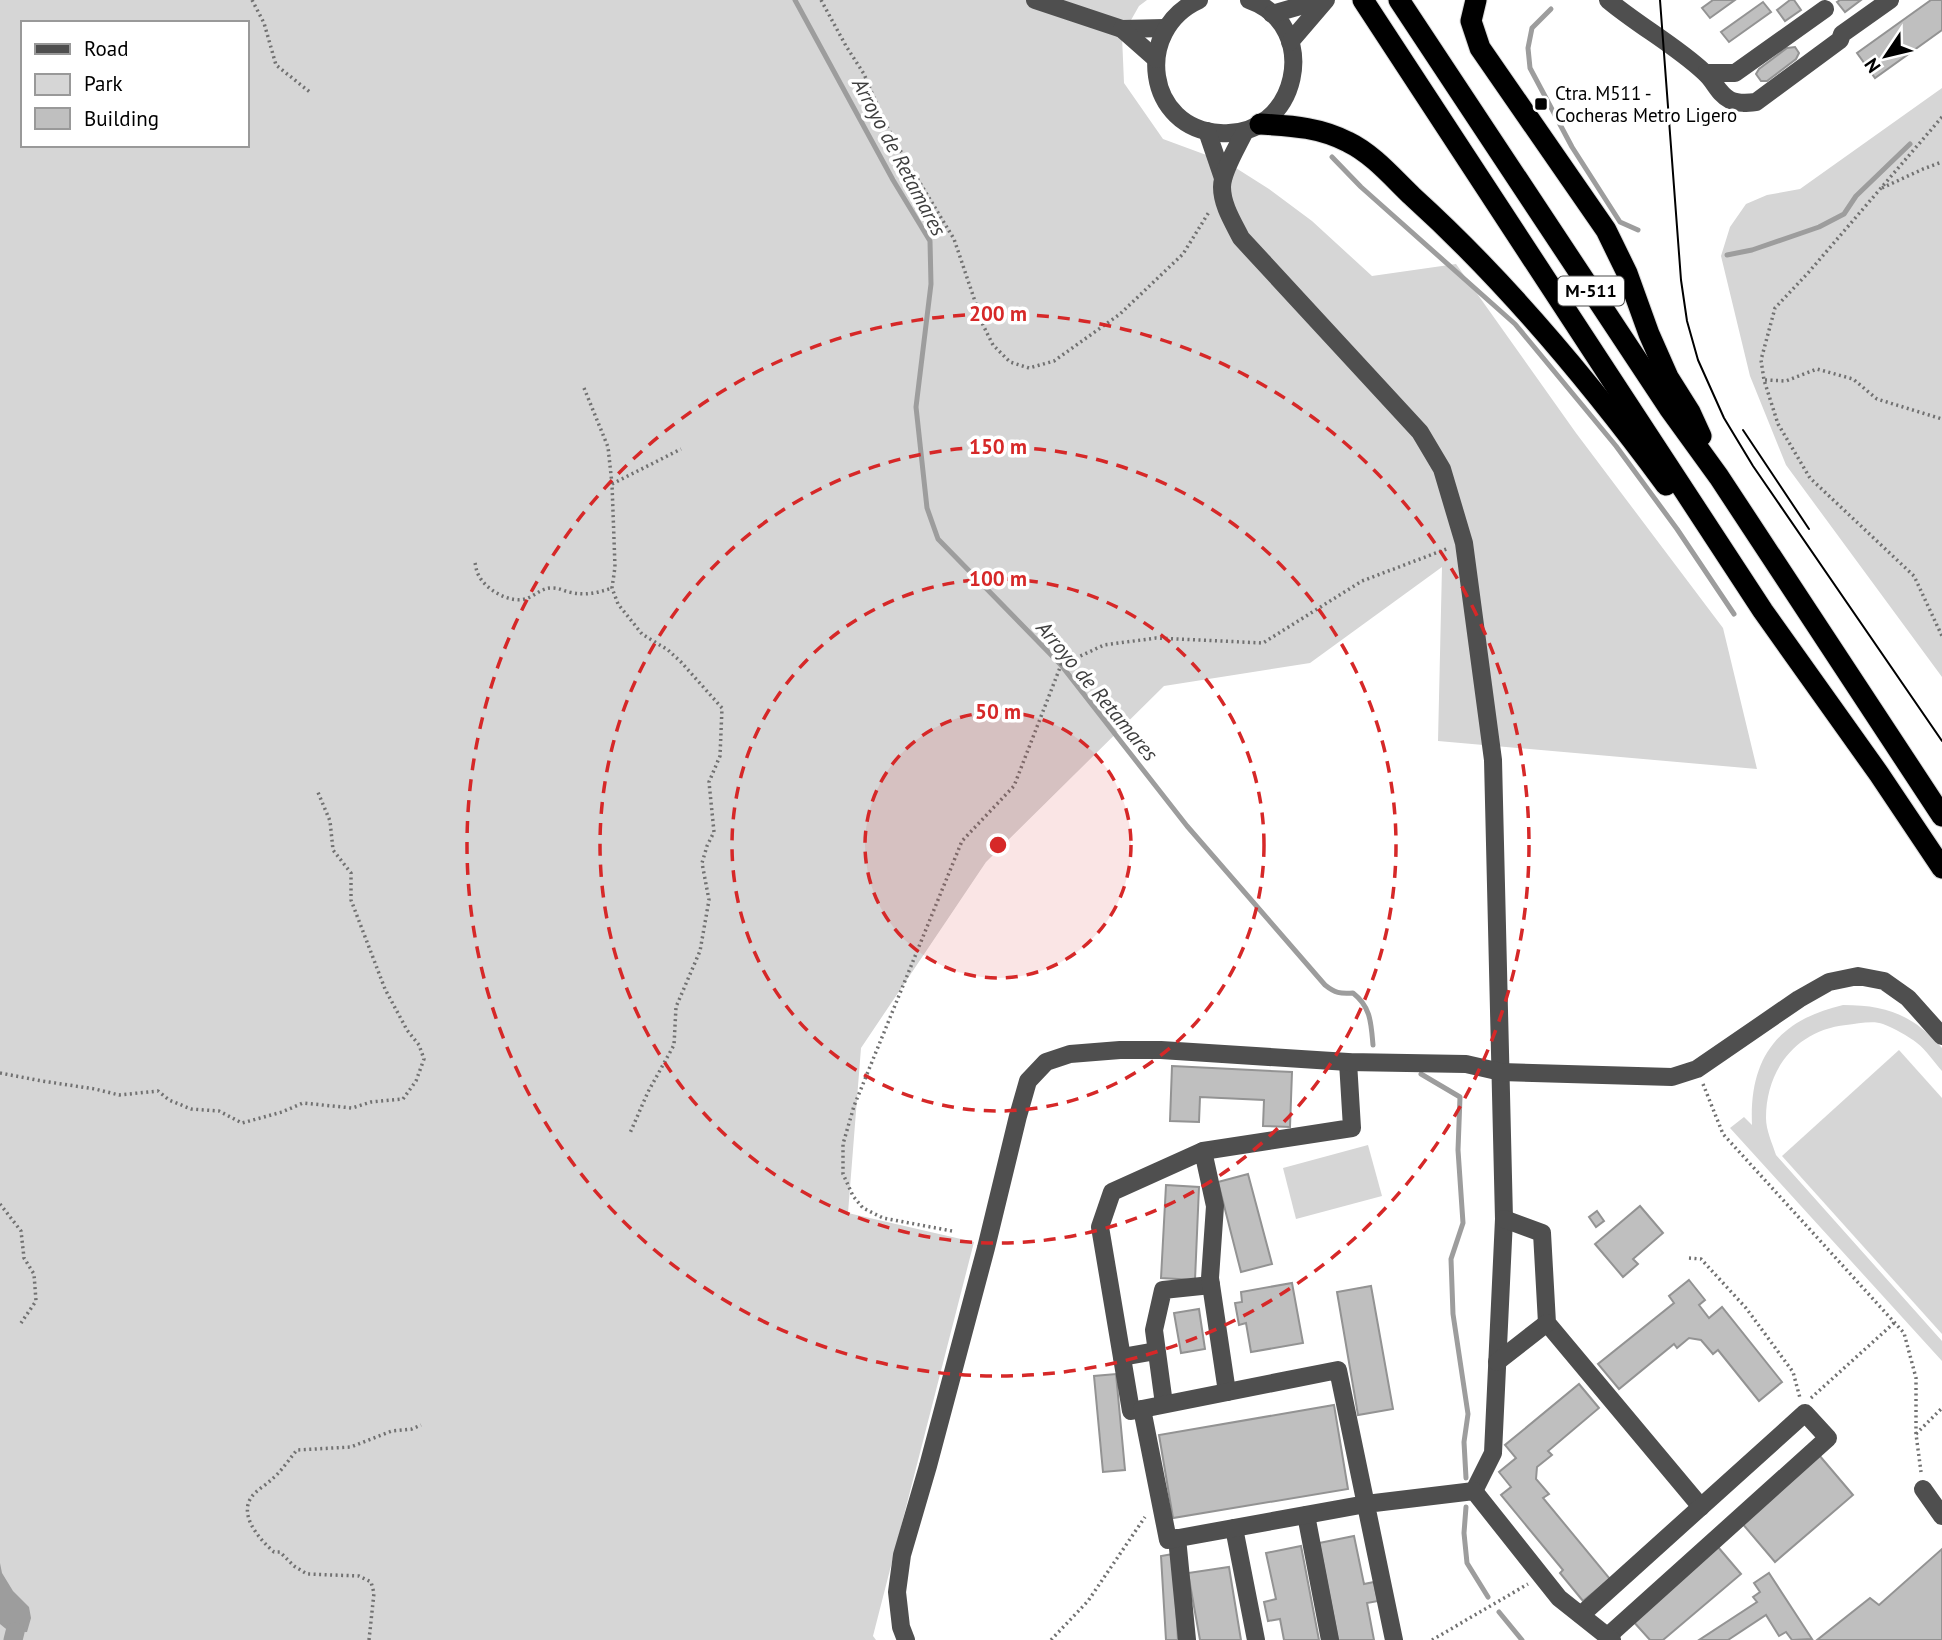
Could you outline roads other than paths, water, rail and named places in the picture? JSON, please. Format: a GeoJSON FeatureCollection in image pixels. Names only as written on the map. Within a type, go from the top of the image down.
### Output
{"type":"FeatureCollection","features":[{"type":"Feature","properties":{"kind":"highway","name":"M-511"},"geometry":{"type":"LineString","coordinates":[[1363,0],[1763,611],[1942,868]]}},
{"type":"Feature","properties":{"kind":"highway","name":"M-511"},"geometry":{"type":"LineString","coordinates":[[1399,0],[1669,408],[1719,477],[1942,816]]}},
{"type":"Feature","properties":{"kind":"highway"},"geometry":{"type":"LineString","coordinates":[[1476,0],[1471,21],[1480,48],[1606,230],[1627,273],[1668,377],[1690,412],[1719,477]]}},
{"type":"Feature","properties":{"kind":"highway"},"geometry":{"type":"LineString","coordinates":[[1253,127],[1305,126],[1339,137],[1360,148],[1447,227],[1574,366],[1617,418],[1709,544],[1763,611]]}},
{"type":"Feature","properties":{"kind":"street"},"geometry":{"type":"LineString","coordinates":[[1035,0],[1122,29],[1166,28]]}},
{"type":"Feature","properties":{"kind":"street"},"geometry":{"type":"LineString","coordinates":[[1199,0],[1180,11],[1166,28],[1156,59],[1158,83],[1168,105],[1179,117],[1192,125],[1220,134],[1253,127],[1273,114],[1290,88],[1294,65],[1290,42],[1283,27],[1272,14],[1249,0]]}},
{"type":"Feature","properties":{"kind":"street"},"geometry":{"type":"LineString","coordinates":[[1272,14],[1324,0]]}},
{"type":"Feature","properties":{"kind":"street"},"geometry":{"type":"LineString","coordinates":[[1290,42],[1324,0]]}},
{"type":"Feature","properties":{"kind":"street"},"geometry":{"type":"LineString","coordinates":[[1608,0],[1706,73],[1727,99],[1746,103],[1756,102],[1890,0]]}},
{"type":"Feature","properties":{"kind":"street"},"geometry":{"type":"LineString","coordinates":[[1706,73],[1735,73],[1822,5],[1842,34]]}},
{"type":"Feature","properties":{"kind":"street"},"geometry":{"type":"LineString","coordinates":[[1122,29],[1156,59]]}},
{"type":"Feature","properties":{"kind":"street"},"geometry":{"type":"LineString","coordinates":[[1222,183],[1253,127]]}},
{"type":"Feature","properties":{"kind":"street"},"geometry":{"type":"LineString","coordinates":[[1207,131],[1226,207],[1241,238],[1420,432],[1443,470],[1464,543],[1493,760],[1504,1219],[1493,1453],[1474,1492]]}},
{"type":"Feature","properties":{"kind":"street"},"geometry":{"type":"LineString","coordinates":[[906,1640],[901,1627],[897,1592],[902,1555],[928,1466],[1028,1081],[1046,1062],[1070,1054],[1161,1050],[1348,1062],[1466,1064],[1501,1072],[1672,1077],[1697,1069],[1799,999],[1829,982],[1858,976],[1884,981],[1908,998],[1942,1036]]}},
{"type":"Feature","properties":{"kind":"street"},"geometry":{"type":"LineString","coordinates":[[1348,1062],[1352,1128],[1203,1151],[1112,1192],[1100,1227],[1131,1411],[1338,1370],[1394,1640]]}},
{"type":"Feature","properties":{"kind":"street"},"geometry":{"type":"LineString","coordinates":[[1203,1151],[1215,1206],[1210,1278],[1227,1392]]}},
{"type":"Feature","properties":{"kind":"street"},"geometry":{"type":"LineString","coordinates":[[1504,1219],[1542,1233],[1548,1323],[1701,1507]]}},
{"type":"Feature","properties":{"kind":"street"},"geometry":{"type":"LineString","coordinates":[[1164,1405],[1154,1330],[1163,1290],[1212,1285]]}},
{"type":"Feature","properties":{"kind":"street"},"geometry":{"type":"LineString","coordinates":[[1497,1363],[1548,1323]]}},
{"type":"Feature","properties":{"kind":"street"},"geometry":{"type":"LineString","coordinates":[[1122,1357],[1156,1350]]}},
{"type":"Feature","properties":{"kind":"street"},"geometry":{"type":"LineString","coordinates":[[1474,1492],[1559,1598],[1610,1638],[1828,1438],[1808,1405],[1701,1507],[1581,1615]]}},
{"type":"Feature","properties":{"kind":"street"},"geometry":{"type":"LineString","coordinates":[[1142,1409],[1168,1540],[1366,1504],[1474,1492]]}},
{"type":"Feature","properties":{"kind":"street"},"geometry":{"type":"LineString","coordinates":[[1923,1489],[1942,1516]]}},
{"type":"Feature","properties":{"kind":"street"},"geometry":{"type":"LineString","coordinates":[[1306,1515],[1330,1640]]}},
{"type":"Feature","properties":{"kind":"street"},"geometry":{"type":"LineString","coordinates":[[1234,1528],[1256,1640]]}},
{"type":"Feature","properties":{"kind":"street"},"geometry":{"type":"LineString","coordinates":[[1177,1538],[1187,1640]]}},
{"type":"Feature","properties":{"kind":"waterway","name":"Arroyo de Retamares"},"geometry":{"type":"LineString","coordinates":[[795,0],[893,180],[930,241],[931,284],[916,407],[927,508],[938,539],[1061,665],[1187,826],[1325,985],[1338,992],[1353,993],[1359,998],[1369,1016],[1373,1045]]}},
{"type":"Feature","properties":{"kind":"waterway"},"geometry":{"type":"LineString","coordinates":[[1551,9],[1532,28],[1528,48],[1530,68],[1572,147],[1620,222],[1638,230]]}},
{"type":"Feature","properties":{"kind":"waterway"},"geometry":{"type":"LineString","coordinates":[[1727,255],[1752,250],[1819,227],[1844,214],[1856,196],[1910,144]]}},
{"type":"Feature","properties":{"kind":"waterway"},"geometry":{"type":"LineString","coordinates":[[1332,157],[1361,187],[1515,324],[1616,446],[1677,529],[1734,614]]}},
{"type":"Feature","properties":{"kind":"waterway","name":"Arroyo de Retamares"},"geometry":{"type":"LineString","coordinates":[[1421,1074],[1460,1097],[1458,1150],[1463,1223],[1451,1259],[1453,1314],[1468,1414],[1464,1442],[1466,1478]]}},
{"type":"Feature","properties":{"kind":"waterway","name":"Arroyo de Retamares"},"geometry":{"type":"LineString","coordinates":[[1466,1507],[1464,1533],[1467,1563],[1488,1597]]}},
{"type":"Feature","properties":{"kind":"waterway","name":"Arroyo de Retamares"},"geometry":{"type":"LineString","coordinates":[[1499,1612],[1522,1640]]}},
{"type":"Feature","properties":{"kind":"waterway"},"geometry":{"type":"LineString","coordinates":[[13,1640],[15,1632]]}},
{"type":"Feature","properties":{"kind":"tram line"},"geometry":{"type":"LineString","coordinates":[[1660,0],[1681,280],[1687,321],[1698,360],[1724,418],[1753,466],[1942,741]]}},
{"type":"Feature","properties":{"kind":"tram line"},"geometry":{"type":"LineString","coordinates":[[1743,430],[1809,529]]}},
{"type":"Feature","properties":{"kind":"place","name":"Ctra. M511 - Cocheras Metro Ligero"},"geometry":{"type":"Point","coordinates":[1541,104]}}]}
